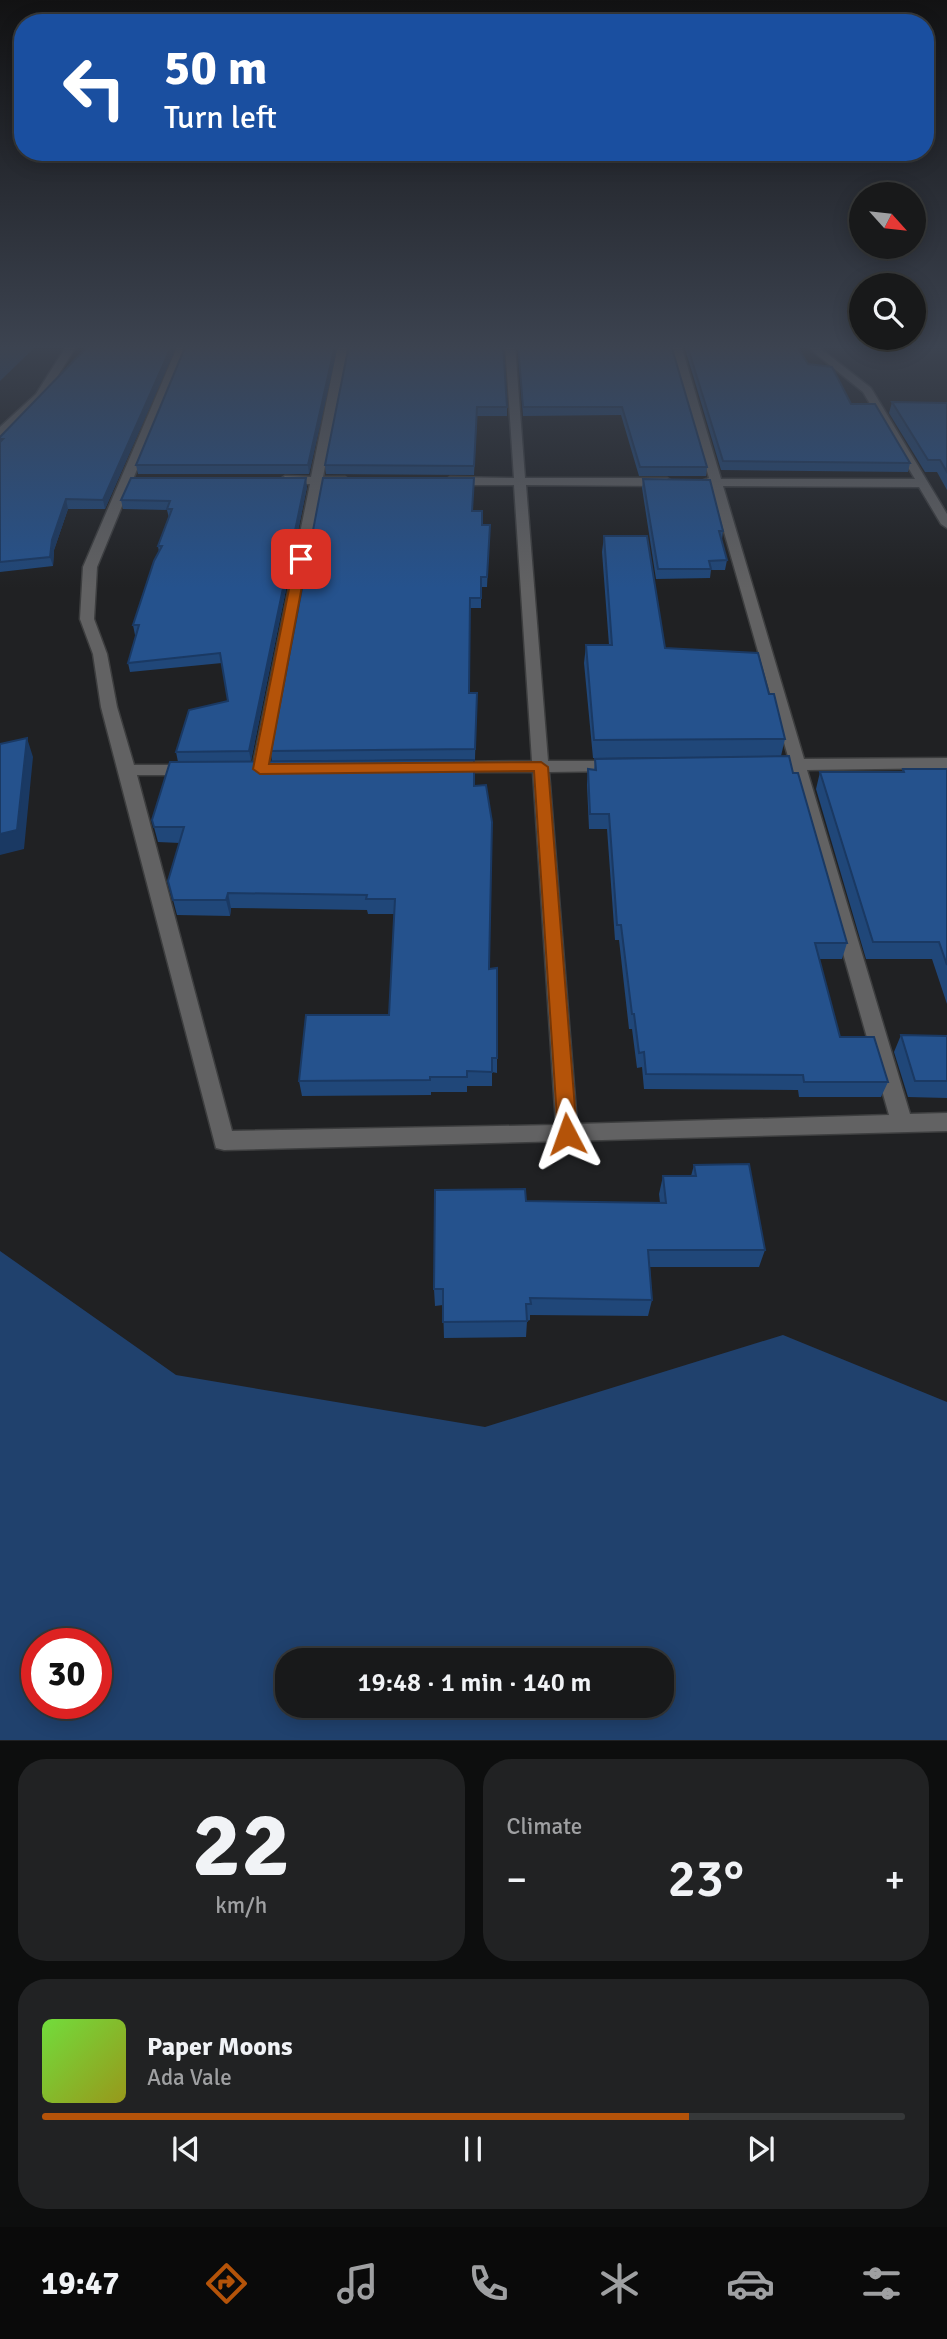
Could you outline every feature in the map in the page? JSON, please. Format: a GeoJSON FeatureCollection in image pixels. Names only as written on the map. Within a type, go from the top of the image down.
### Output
{"type":"FeatureCollection","features":[{"type":"Feature","properties":{"kind":"street"},"geometry":{"type":"LineString","coordinates":[[154,426],[134,480],[90,567],[87,619],[100,654],[109,707],[128,770],[224,1141],[947,1122]]}},
{"type":"Feature","properties":{"kind":"street"},"geometry":{"type":"LineString","coordinates":[[260,769],[327,426]]}},
{"type":"Feature","properties":{"kind":"street"},"geometry":{"type":"LineString","coordinates":[[516,426],[567,1134]]}},
{"type":"Feature","properties":{"kind":"street"},"geometry":{"type":"LineString","coordinates":[[700,426],[902,1123]]}},
{"type":"Feature","properties":{"kind":"street"},"geometry":{"type":"LineString","coordinates":[[889,426],[947,524]]}},
{"type":"Feature","properties":{"kind":"street"},"geometry":{"type":"LineString","coordinates":[[276,480],[357,481]]}},
{"type":"Feature","properties":{"kind":"street"},"geometry":{"type":"LineString","coordinates":[[439,481],[924,483]]}},
{"type":"Feature","properties":{"kind":"street"},"geometry":{"type":"LineString","coordinates":[[757,765],[947,763]]}},
{"type":"Feature","properties":{"kind":"street"},"geometry":{"type":"LineString","coordinates":[[434,768],[636,766]]}},
{"type":"Feature","properties":{"kind":"street"},"geometry":{"type":"LineString","coordinates":[[128,770],[207,769]]}},
{"type":"Feature","properties":{"kind":"shaded area"},"geometry":{"type":"Polygon","coordinates":[[[0,1251],[176,1375],[485,1427],[783,1335],[947,1402],[947,1740],[0,1740],[0,1251]]]}},
{"type":"Feature","properties":{"kind":"building"},"geometry":{"type":"Polygon","coordinates":[[[10,426],[136,426],[103,500],[66,499],[52,540],[50,557],[0,562],[0,442],[3,439],[0,437],[10,426]]]}},
{"type":"Feature","properties":{"kind":"building"},"geometry":{"type":"Polygon","coordinates":[[[152,426],[317,426],[308,465],[136,465],[152,426]]]}},
{"type":"Feature","properties":{"kind":"building"},"geometry":{"type":"Polygon","coordinates":[[[333,426],[476,426],[474,466],[325,465],[333,426]]]}},
{"type":"Feature","properties":{"kind":"building"},"geometry":{"type":"Polygon","coordinates":[[[628,426],[695,426],[707,467],[640,467],[628,426]]]}},
{"type":"Feature","properties":{"kind":"building"},"geometry":{"type":"Polygon","coordinates":[[[712,426],[888,426],[910,463],[723,461],[712,426]]]}},
{"type":"Feature","properties":{"kind":"building"},"geometry":{"type":"Polygon","coordinates":[[[907,426],[947,426],[947,472],[940,460],[928,460],[907,426]]]}},
{"type":"Feature","properties":{"kind":"building"},"geometry":{"type":"Polygon","coordinates":[[[131,478],[306,478],[249,751],[176,752],[189,710],[228,701],[220,653],[128,663],[139,625],[133,625],[154,561],[162,546],[158,546],[172,509],[167,509],[170,501],[121,500],[131,478]]]}},
{"type":"Feature","properties":{"kind":"building"},"geometry":{"type":"Polygon","coordinates":[[[323,478],[474,478],[472,511],[482,511],[482,525],[490,525],[487,577],[481,577],[481,598],[470,598],[469,693],[477,693],[475,749],[271,751],[323,478]]]}},
{"type":"Feature","properties":{"kind":"building"},"geometry":{"type":"Polygon","coordinates":[[[643,479],[710,480],[723,531],[719,531],[727,560],[709,561],[711,569],[658,569],[643,479]]]}},
{"type":"Feature","properties":{"kind":"building"},"geometry":{"type":"Polygon","coordinates":[[[604,536],[647,536],[665,648],[758,653],[769,694],[774,694],[785,739],[594,740],[586,645],[612,645],[604,536]]]}},
{"type":"Feature","properties":{"kind":"building"},"geometry":{"type":"Polygon","coordinates":[[[27,738],[17,830],[0,834],[0,744],[27,738]]]}},
{"type":"Feature","properties":{"kind":"building"},"geometry":{"type":"Polygon","coordinates":[[[789,756],[793,773],[798,773],[847,943],[815,943],[840,1037],[874,1037],[888,1082],[804,1082],[803,1075],[646,1074],[644,1052],[639,1053],[632,1014],[621,925],[617,925],[609,814],[590,814],[588,769],[596,770],[595,759],[789,756]]]}},
{"type":"Feature","properties":{"kind":"building"},"geometry":{"type":"Polygon","coordinates":[[[474,760],[474,786],[486,785],[492,822],[489,969],[497,968],[497,1058],[492,1058],[492,1072],[467,1071],[467,1077],[430,1077],[430,1080],[299,1081],[306,1015],[389,1015],[395,899],[366,899],[367,895],[228,893],[226,900],[173,900],[168,881],[184,827],[154,827],[152,820],[170,762],[474,760]]]}},
{"type":"Feature","properties":{"kind":"building"},"geometry":{"type":"Polygon","coordinates":[[[903,769],[947,769],[947,965],[939,942],[873,942],[820,772],[904,772],[903,769]]]}},
{"type":"Feature","properties":{"kind":"building"},"geometry":{"type":"Polygon","coordinates":[[[901,1035],[947,1036],[947,1081],[915,1081],[901,1035]]]}},
{"type":"Feature","properties":{"kind":"building"},"geometry":{"type":"Polygon","coordinates":[[[749,1164],[765,1250],[648,1250],[652,1300],[530,1298],[531,1304],[526,1304],[527,1321],[443,1322],[443,1289],[434,1289],[435,1190],[525,1189],[526,1201],[666,1203],[663,1176],[696,1176],[694,1165],[749,1164]]]}},
{"type":"Feature","properties":{"kind":"route"},"geometry":{"type":"LineString","coordinates":[[301,559],[260,769],[541,767],[567,1134]]}}]}
